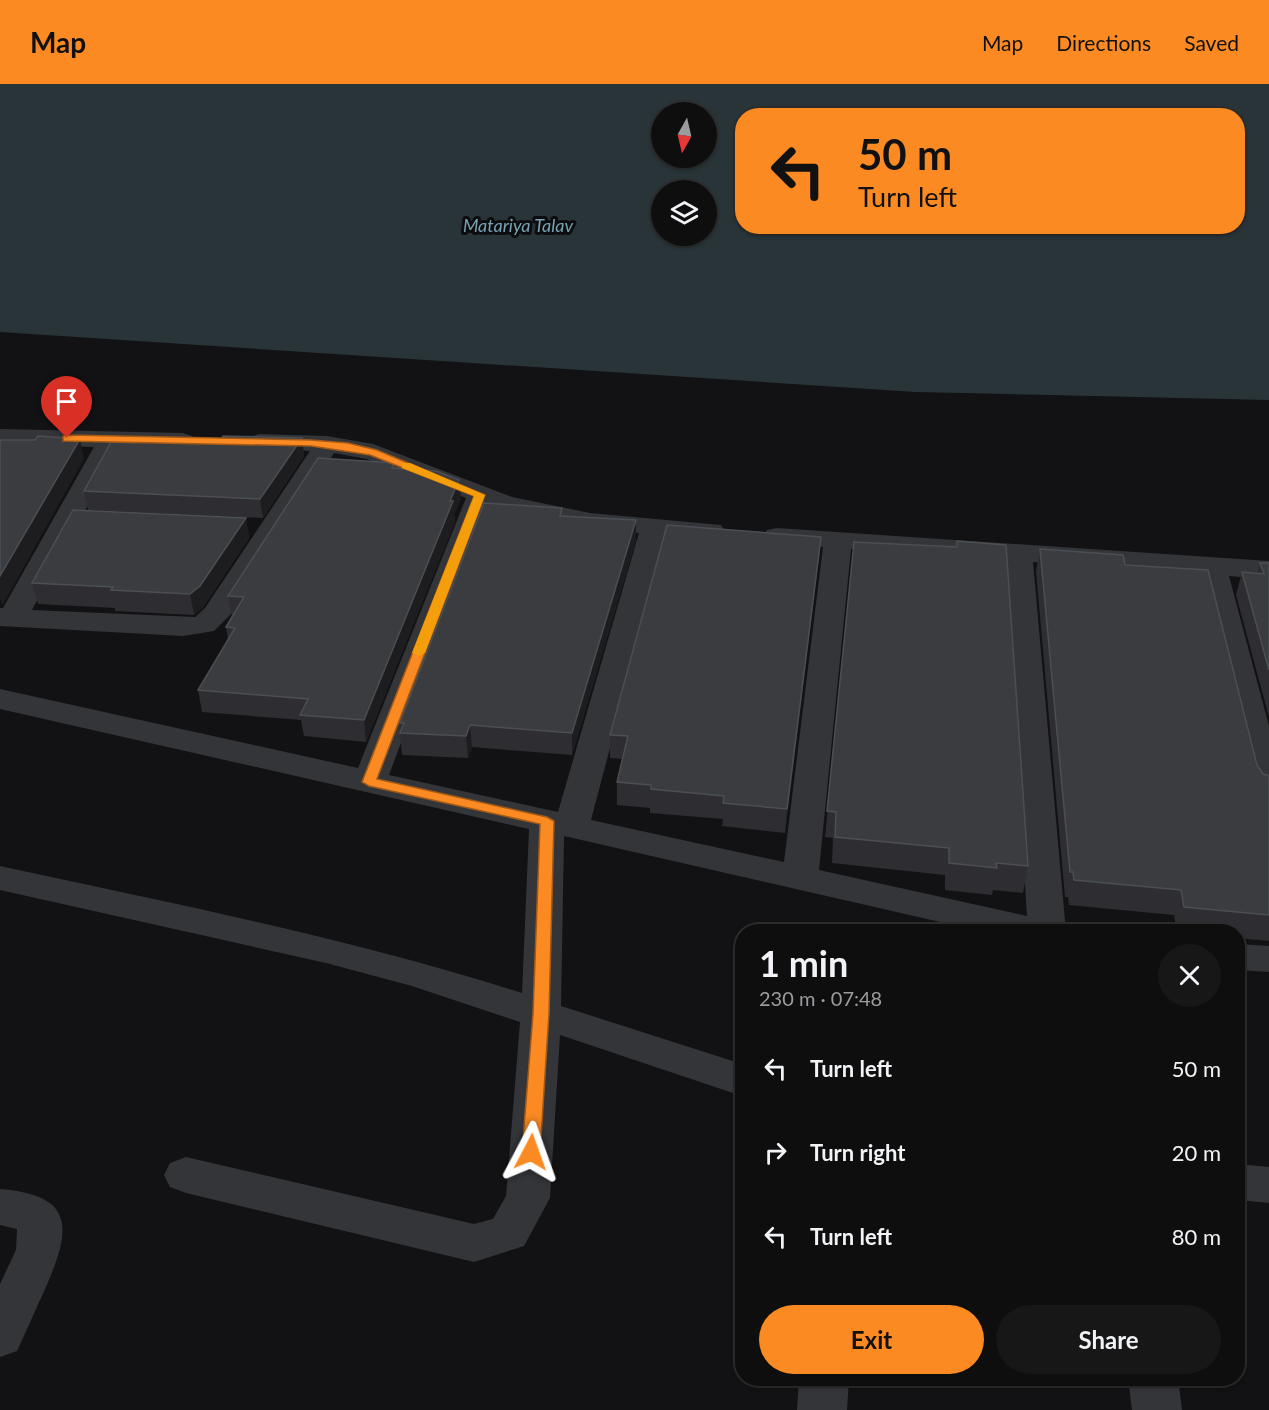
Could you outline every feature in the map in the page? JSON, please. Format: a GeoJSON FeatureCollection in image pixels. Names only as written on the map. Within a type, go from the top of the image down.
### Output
{"type":"FeatureCollection","features":[{"type":"Feature","properties":{"kind":"street"},"geometry":{"type":"LineString","coordinates":[[0,437],[203,441]]}},
{"type":"Feature","properties":{"kind":"street"},"geometry":{"type":"LineString","coordinates":[[6,617],[78,520],[111,439]]}},
{"type":"Feature","properties":{"kind":"street"},"geometry":{"type":"LineString","coordinates":[[238,442],[327,444],[373,452],[505,504],[590,521],[1269,570]]}},
{"type":"Feature","properties":{"kind":"street"},"geometry":{"type":"LineString","coordinates":[[6,617],[183,627],[203,625],[216,614],[327,444]]}},
{"type":"Feature","properties":{"kind":"street"},"geometry":{"type":"LineString","coordinates":[[369,782],[480,495]]}},
{"type":"Feature","properties":{"kind":"street"},"geometry":{"type":"LineString","coordinates":[[238,527],[272,529]]}},
{"type":"Feature","properties":{"kind":"street"},"geometry":{"type":"LineString","coordinates":[[186,1175],[474,1243],[508,1233],[528,1198],[541,1014],[559,824],[655,527]]}},
{"type":"Feature","properties":{"kind":"street"},"geometry":{"type":"LineString","coordinates":[[800,876],[838,540]]}},
{"type":"Feature","properties":{"kind":"street"},"geometry":{"type":"LineString","coordinates":[[1018,552],[1044,924]]}},
{"type":"Feature","properties":{"kind":"street"},"geometry":{"type":"LineString","coordinates":[[1212,566],[1254,675],[1269,789]]}},
{"type":"Feature","properties":{"kind":"street"},"geometry":{"type":"LineString","coordinates":[[0,699],[1010,924]]}},
{"type":"Feature","properties":{"kind":"street"},"geometry":{"type":"LineString","coordinates":[[0,878],[326,950],[420,974],[735,1078]]}},
{"type":"Feature","properties":{"kind":"street"},"geometry":{"type":"LineString","coordinates":[[1245,957],[1269,959]]}},
{"type":"Feature","properties":{"kind":"street"},"geometry":{"type":"LineString","coordinates":[[1245,1183],[1269,1185]]}},
{"type":"Feature","properties":{"kind":"street"},"geometry":{"type":"LineString","coordinates":[[0,1207],[24,1209],[40,1222],[39,1250],[0,1336]]}},
{"type":"Feature","properties":{"kind":"street"},"geometry":{"type":"LineString","coordinates":[[822,1410],[824,1386]]}},
{"type":"Feature","properties":{"kind":"street"},"geometry":{"type":"LineString","coordinates":[[1154,1386],[1157,1410]]}},
{"type":"Feature","properties":{"kind":"water","name":"Matariya Talav"},"geometry":{"type":"Polygon","coordinates":[[[0,84],[1269,84],[1269,400],[915,392],[0,332],[0,84]]]}},
{"type":"Feature","properties":{"kind":"building"},"geometry":{"type":"Polygon","coordinates":[[[38,436],[80,439],[0,576],[0,440],[35,440],[38,436]]]}},
{"type":"Feature","properties":{"kind":"building"},"geometry":{"type":"Polygon","coordinates":[[[223,436],[302,438],[260,499],[84,491],[111,442],[135,443],[139,437],[221,440],[223,436]]]}},
{"type":"Feature","properties":{"kind":"building"},"geometry":{"type":"Polygon","coordinates":[[[318,458],[395,463],[392,468],[436,471],[459,480],[450,501],[453,501],[364,720],[300,715],[308,699],[198,690],[235,628],[226,627],[244,597],[228,596],[318,458]]]}},
{"type":"Feature","properties":{"kind":"building"},"geometry":{"type":"Polygon","coordinates":[[[484,503],[562,508],[560,516],[636,520],[572,733],[470,725],[466,736],[400,733],[404,723],[400,723],[484,503]]]}},
{"type":"Feature","properties":{"kind":"building"},"geometry":{"type":"Polygon","coordinates":[[[73,510],[246,518],[200,586],[190,594],[32,583],[73,510]]]}},
{"type":"Feature","properties":{"kind":"building"},"geometry":{"type":"Polygon","coordinates":[[[667,525],[821,537],[787,809],[723,803],[724,796],[651,789],[651,785],[617,782],[628,736],[610,735],[667,525]]]}},
{"type":"Feature","properties":{"kind":"building"},"geometry":{"type":"Polygon","coordinates":[[[957,541],[1006,545],[1028,866],[996,863],[997,868],[949,863],[949,848],[835,837],[836,812],[827,811],[854,542],[957,547],[957,541]]]}},
{"type":"Feature","properties":{"kind":"building"},"geometry":{"type":"Polygon","coordinates":[[[1040,549],[1123,555],[1125,565],[1208,570],[1257,765],[1263,774],[1269,776],[1269,915],[1184,907],[1181,890],[1074,880],[1073,872],[1070,872],[1040,549]]]}},
{"type":"Feature","properties":{"kind":"building"},"geometry":{"type":"Polygon","coordinates":[[[1260,563],[1269,563],[1269,670],[1242,572],[1264,574],[1260,563]]]}},
{"type":"Feature","properties":{"kind":"slow traffic"},"geometry":{"type":"LineString","coordinates":[[406,465],[480,495],[419,653]]}},
{"type":"Feature","properties":{"kind":"route"},"geometry":{"type":"LineString","coordinates":[[67,438],[311,443],[348,446],[373,452],[480,495],[369,782],[547,821],[541,1014],[531,1152]]}}]}
